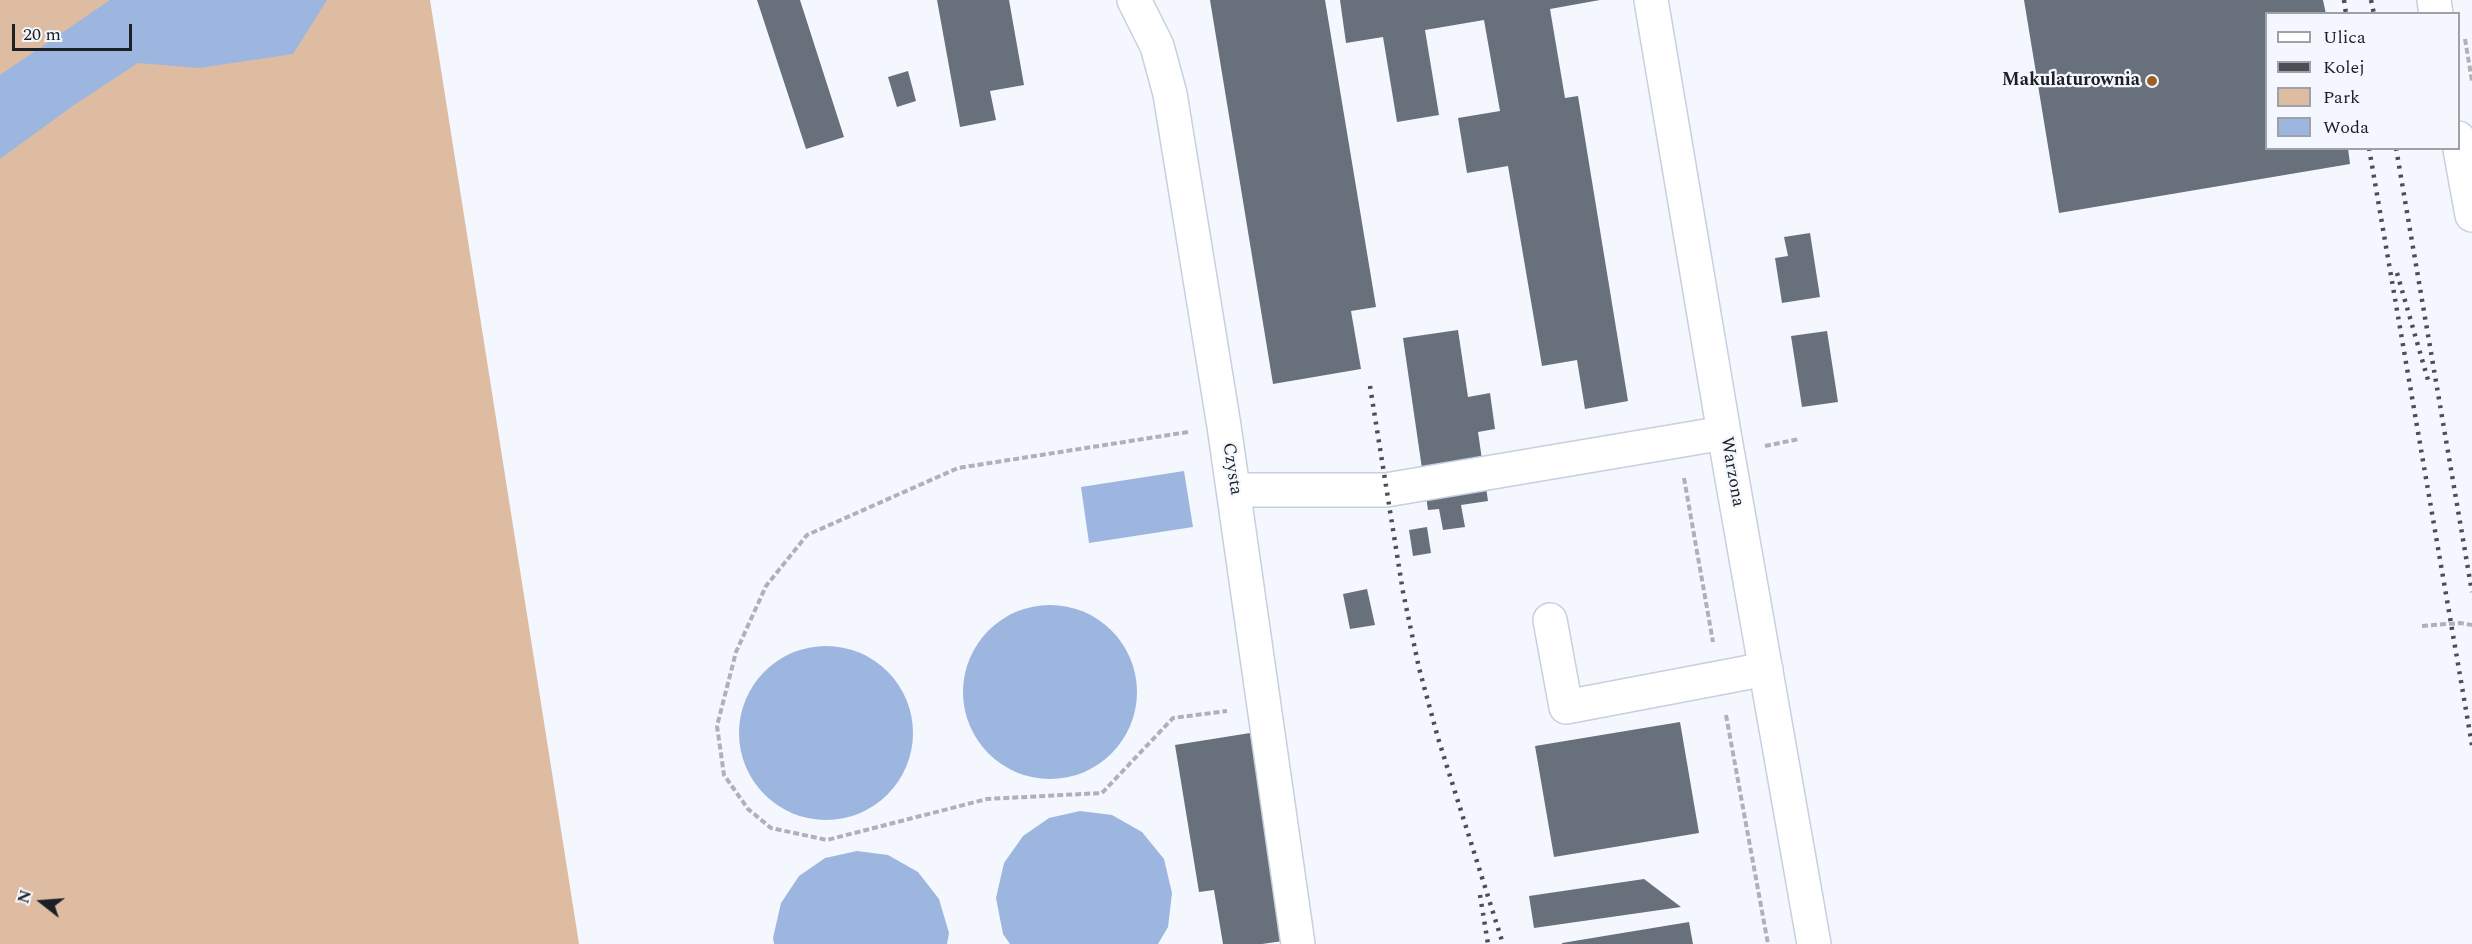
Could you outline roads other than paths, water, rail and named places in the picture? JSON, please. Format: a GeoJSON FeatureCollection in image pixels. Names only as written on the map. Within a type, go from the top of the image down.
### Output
{"type":"FeatureCollection","features":[{"type":"Feature","properties":{"kind":"lane","name":"Czysta"},"geometry":{"type":"LineString","coordinates":[[1134,0],[1157,46],[1170,94],[1234,490],[1298,944]]}},
{"type":"Feature","properties":{"kind":"lane","name":"Warzona"},"geometry":{"type":"LineString","coordinates":[[1651,0],[1814,944]]}},
{"type":"Feature","properties":{"kind":"lane"},"geometry":{"type":"LineString","coordinates":[[2460,149],[2472,215]]}},
{"type":"Feature","properties":{"kind":"lane"},"geometry":{"type":"LineString","coordinates":[[1234,490],[1386,490],[1724,433]]}},
{"type":"Feature","properties":{"kind":"lane"},"geometry":{"type":"LineString","coordinates":[[1550,620],[1566,707],[1766,669]]}},
{"type":"Feature","properties":{"kind":"water"},"geometry":{"type":"Polygon","coordinates":[[[110,0],[327,0],[293,54],[199,68],[138,63],[74,105],[0,159],[0,75],[110,0]]]}},
{"type":"Feature","properties":{"kind":"water"},"geometry":{"type":"Polygon","coordinates":[[[1184,471],[1193,527],[1089,543],[1081,487],[1184,471]]]}},
{"type":"Feature","properties":{"kind":"water"},"geometry":{"type":"Polygon","coordinates":[[[1050,605],[1083,612],[1112,630],[1130,659],[1137,692],[1130,725],[1112,754],[1083,772],[1050,779],[1017,772],[988,754],[970,725],[963,692],[970,659],[988,630],[1017,612],[1050,605]]]}},
{"type":"Feature","properties":{"kind":"water"},"geometry":{"type":"Polygon","coordinates":[[[826,646],[859,653],[888,671],[906,700],[913,733],[906,766],[888,795],[859,813],[826,820],[793,813],[764,795],[746,766],[739,733],[746,700],[764,671],[793,653],[826,646]]]}},
{"type":"Feature","properties":{"kind":"water"},"geometry":{"type":"Polygon","coordinates":[[[1080,811],[1112,815],[1142,832],[1164,859],[1172,893],[1168,927],[1158,944],[1010,944],[1003,934],[996,898],[1004,863],[1023,836],[1049,818],[1080,811]]]}},
{"type":"Feature","properties":{"kind":"water"},"geometry":{"type":"Polygon","coordinates":[[[857,851],[888,855],[918,872],[939,899],[949,933],[947,944],[774,944],[773,938],[781,903],[799,876],[825,858],[857,851]]]}},
{"type":"Feature","properties":{"kind":"railway"},"geometry":{"type":"LineString","coordinates":[[2344,0],[2346,12]]}},
{"type":"Feature","properties":{"kind":"railway"},"geometry":{"type":"LineString","coordinates":[[2371,0],[2374,12]]}},
{"type":"Feature","properties":{"kind":"railway"},"geometry":{"type":"LineString","coordinates":[[2369,150],[2472,745]]}},
{"type":"Feature","properties":{"kind":"railway"},"geometry":{"type":"LineString","coordinates":[[2396,150],[2472,592]]}},
{"type":"Feature","properties":{"kind":"railway"},"geometry":{"type":"LineString","coordinates":[[2397,273],[2428,380]]}},
{"type":"Feature","properties":{"kind":"railway"},"geometry":{"type":"LineString","coordinates":[[1370,386],[1403,592],[1419,668],[1438,738],[1503,944]]}},
{"type":"Feature","properties":{"kind":"railway"},"geometry":{"type":"LineString","coordinates":[[1480,895],[1488,944]]}},
{"type":"Feature","properties":{"kind":"place","name":"Makulaturownia"},"geometry":{"type":"Point","coordinates":[2152,81]}}]}
